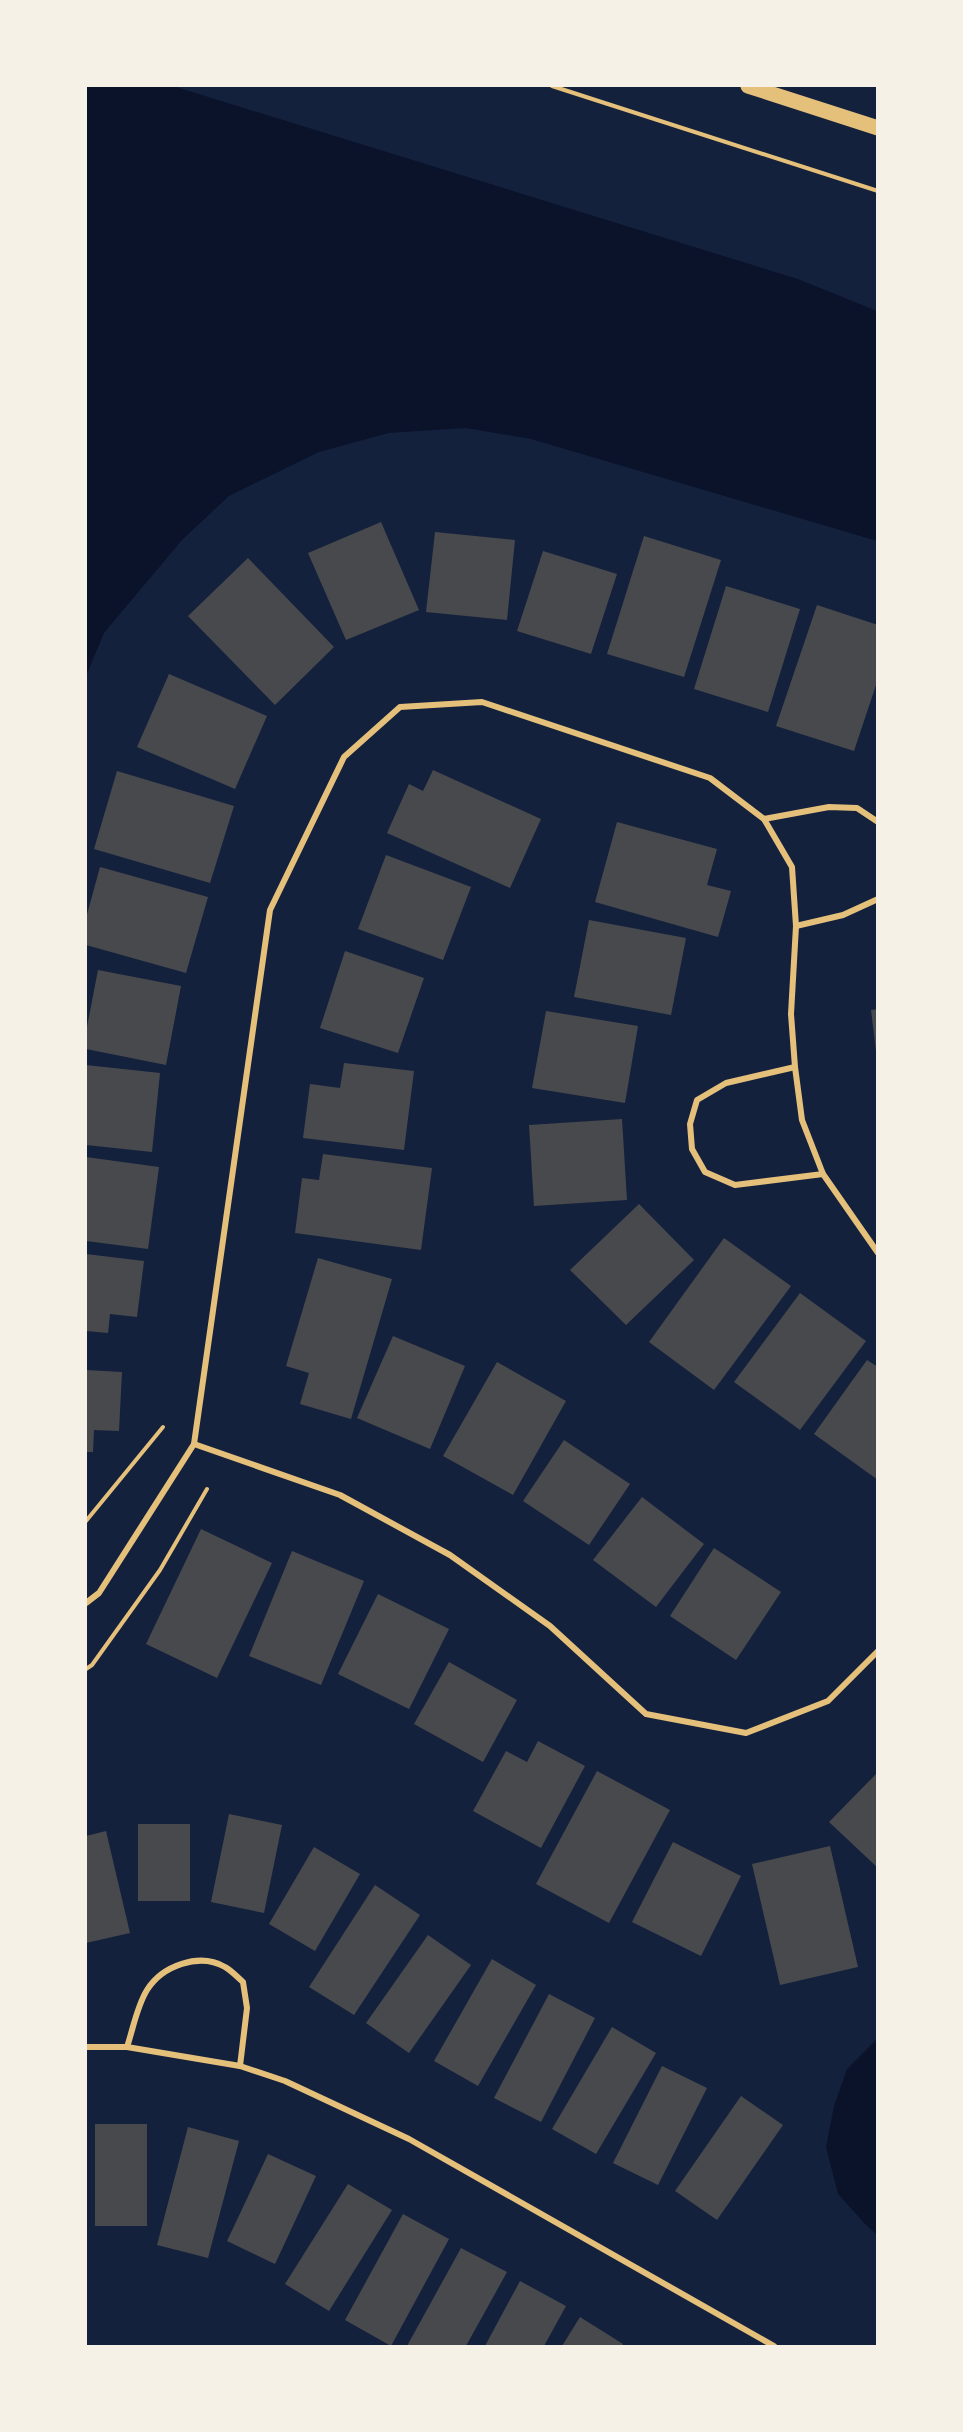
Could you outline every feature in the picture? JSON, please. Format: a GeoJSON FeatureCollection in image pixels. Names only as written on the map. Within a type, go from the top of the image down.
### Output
{"type":"FeatureCollection","features":[{"type":"Feature","properties":{"kind":"main road"},"geometry":{"type":"LineString","coordinates":[[748,86],[878,128]]}},
{"type":"Feature","properties":{"kind":"street"},"geometry":{"type":"LineString","coordinates":[[86,1603],[99,1593],[194,1444],[270,910],[344,758],[400,707],[482,702],[710,778],[764,819],[792,867],[796,926],[791,1014],[802,1120],[823,1174],[878,1253]]}},
{"type":"Feature","properties":{"kind":"street"},"geometry":{"type":"LineString","coordinates":[[764,819],[829,807],[857,808],[878,822]]}},
{"type":"Feature","properties":{"kind":"street"},"geometry":{"type":"LineString","coordinates":[[796,926],[843,915],[878,899]]}},
{"type":"Feature","properties":{"kind":"street"},"geometry":{"type":"LineString","coordinates":[[795,1067],[726,1083],[697,1100],[690,1124],[692,1149],[705,1172],[735,1185],[823,1174]]}},
{"type":"Feature","properties":{"kind":"street"},"geometry":{"type":"LineString","coordinates":[[194,1444],[340,1495],[450,1555],[550,1626],[645,1714],[746,1733],[828,1701],[878,1651]]}},
{"type":"Feature","properties":{"kind":"street"},"geometry":{"type":"LineString","coordinates":[[127,2047],[147,1990],[160,1974],[180,1964],[204,1962],[224,1966],[243,1982],[247,2008],[240,2066]]}},
{"type":"Feature","properties":{"kind":"street"},"geometry":{"type":"LineString","coordinates":[[86,2048],[127,2047],[240,2066],[285,2081],[409,2139],[774,2346]]}},
{"type":"Feature","properties":{"kind":"path"},"geometry":{"type":"LineString","coordinates":[[552,86],[878,191]]}},
{"type":"Feature","properties":{"kind":"path"},"geometry":{"type":"LineString","coordinates":[[86,1521],[163,1427]]}},
{"type":"Feature","properties":{"kind":"path"},"geometry":{"type":"LineString","coordinates":[[86,1669],[92,1665],[160,1570],[207,1489]]}},
{"type":"Feature","properties":{"kind":"water"},"geometry":{"type":"Polygon","coordinates":[[[86,86],[173,86],[798,279],[877,311],[877,541],[531,439],[466,428],[389,433],[319,452],[229,496],[182,540],[104,633],[86,676],[86,86]]]}},
{"type":"Feature","properties":{"kind":"water"},"geometry":{"type":"Polygon","coordinates":[[[877,2039],[877,2235],[838,2194],[826,2147],[834,2106],[847,2069],[877,2039]]]}},
{"type":"Feature","properties":{"kind":"building"},"geometry":{"type":"Polygon","coordinates":[[[381,522],[419,610],[346,640],[308,553],[381,522]]]}},
{"type":"Feature","properties":{"kind":"building"},"geometry":{"type":"Polygon","coordinates":[[[435,532],[515,540],[507,620],[426,612],[435,532]]]}},
{"type":"Feature","properties":{"kind":"building"},"geometry":{"type":"Polygon","coordinates":[[[644,536],[721,560],[684,677],[607,654],[644,536]]]}},
{"type":"Feature","properties":{"kind":"building"},"geometry":{"type":"Polygon","coordinates":[[[543,551],[617,574],[591,654],[517,631],[543,551]]]}},
{"type":"Feature","properties":{"kind":"building"},"geometry":{"type":"Polygon","coordinates":[[[248,558],[334,647],[275,705],[188,616],[248,558]]]}},
{"type":"Feature","properties":{"kind":"building"},"geometry":{"type":"Polygon","coordinates":[[[726,586],[800,609],[768,712],[694,689],[726,586]]]}},
{"type":"Feature","properties":{"kind":"building"},"geometry":{"type":"Polygon","coordinates":[[[817,605],[878,625],[878,679],[854,751],[776,726],[817,605]]]}},
{"type":"Feature","properties":{"kind":"building"},"geometry":{"type":"Polygon","coordinates":[[[169,674],[267,716],[235,789],[137,747],[169,674]]]}},
{"type":"Feature","properties":{"kind":"building"},"geometry":{"type":"Polygon","coordinates":[[[433,770],[541,819],[510,888],[387,833],[409,784],[423,791],[433,770]]]}},
{"type":"Feature","properties":{"kind":"building"},"geometry":{"type":"Polygon","coordinates":[[[117,771],[234,806],[210,883],[94,849],[117,771]]]}},
{"type":"Feature","properties":{"kind":"building"},"geometry":{"type":"Polygon","coordinates":[[[617,822],[717,849],[707,885],[731,891],[718,937],[595,902],[617,822]]]}},
{"type":"Feature","properties":{"kind":"building"},"geometry":{"type":"Polygon","coordinates":[[[386,855],[471,887],[443,960],[358,929],[386,855]]]}},
{"type":"Feature","properties":{"kind":"building"},"geometry":{"type":"Polygon","coordinates":[[[100,867],[208,897],[186,973],[86,945],[86,918],[100,867]]]}},
{"type":"Feature","properties":{"kind":"building"},"geometry":{"type":"Polygon","coordinates":[[[589,920],[686,938],[671,1015],[574,997],[589,920]]]}},
{"type":"Feature","properties":{"kind":"building"},"geometry":{"type":"Polygon","coordinates":[[[345,951],[424,978],[398,1053],[320,1028],[345,951]]]}},
{"type":"Feature","properties":{"kind":"building"},"geometry":{"type":"Polygon","coordinates":[[[98,970],[181,986],[166,1065],[86,1049],[86,1032],[98,970]]]}},
{"type":"Feature","properties":{"kind":"building"},"geometry":{"type":"Polygon","coordinates":[[[878,1009],[878,1051],[876,1051],[871,1010],[878,1009]]]}},
{"type":"Feature","properties":{"kind":"building"},"geometry":{"type":"Polygon","coordinates":[[[546,1011],[638,1026],[625,1103],[532,1088],[546,1011]]]}},
{"type":"Feature","properties":{"kind":"building"},"geometry":{"type":"Polygon","coordinates":[[[344,1063],[414,1071],[404,1150],[303,1138],[310,1084],[340,1088],[344,1063]]]}},
{"type":"Feature","properties":{"kind":"building"},"geometry":{"type":"Polygon","coordinates":[[[86,1065],[160,1073],[152,1152],[86,1145],[86,1065]]]}},
{"type":"Feature","properties":{"kind":"building"},"geometry":{"type":"Polygon","coordinates":[[[622,1119],[627,1200],[534,1206],[529,1125],[622,1119]]]}},
{"type":"Feature","properties":{"kind":"building"},"geometry":{"type":"Polygon","coordinates":[[[323,1154],[432,1168],[421,1250],[295,1233],[302,1178],[319,1180],[323,1154]]]}},
{"type":"Feature","properties":{"kind":"building"},"geometry":{"type":"Polygon","coordinates":[[[86,1157],[159,1167],[148,1249],[86,1241],[86,1157]]]}},
{"type":"Feature","properties":{"kind":"building"},"geometry":{"type":"Polygon","coordinates":[[[639,1204],[694,1260],[626,1325],[570,1270],[639,1204]]]}},
{"type":"Feature","properties":{"kind":"building"},"geometry":{"type":"Polygon","coordinates":[[[724,1238],[791,1286],[714,1390],[649,1342],[724,1238]]]}},
{"type":"Feature","properties":{"kind":"building"},"geometry":{"type":"Polygon","coordinates":[[[86,1254],[144,1261],[137,1317],[110,1314],[108,1333],[86,1331],[86,1254]]]}},
{"type":"Feature","properties":{"kind":"building"},"geometry":{"type":"Polygon","coordinates":[[[318,1258],[392,1279],[351,1419],[300,1404],[309,1373],[286,1366],[318,1258]]]}},
{"type":"Feature","properties":{"kind":"building"},"geometry":{"type":"Polygon","coordinates":[[[800,1293],[866,1341],[800,1430],[734,1382],[800,1293]]]}},
{"type":"Feature","properties":{"kind":"building"},"geometry":{"type":"Polygon","coordinates":[[[393,1336],[465,1366],[430,1449],[357,1418],[393,1336]]]}},
{"type":"Feature","properties":{"kind":"building"},"geometry":{"type":"Polygon","coordinates":[[[867,1360],[878,1367],[878,1480],[814,1434],[867,1360]]]}},
{"type":"Feature","properties":{"kind":"building"},"geometry":{"type":"Polygon","coordinates":[[[497,1362],[566,1401],[513,1495],[443,1456],[497,1362]]]}},
{"type":"Feature","properties":{"kind":"building"},"geometry":{"type":"Polygon","coordinates":[[[86,1370],[122,1372],[119,1431],[94,1430],[93,1452],[86,1452],[86,1370]]]}},
{"type":"Feature","properties":{"kind":"building"},"geometry":{"type":"Polygon","coordinates":[[[564,1440],[630,1484],[589,1545],[523,1501],[564,1440]]]}},
{"type":"Feature","properties":{"kind":"building"},"geometry":{"type":"Polygon","coordinates":[[[642,1497],[704,1544],[656,1607],[593,1560],[642,1497]]]}},
{"type":"Feature","properties":{"kind":"building"},"geometry":{"type":"Polygon","coordinates":[[[201,1529],[272,1563],[217,1678],[146,1644],[201,1529]]]}},
{"type":"Feature","properties":{"kind":"building"},"geometry":{"type":"Polygon","coordinates":[[[714,1548],[781,1592],[736,1660],[670,1616],[714,1548]]]}},
{"type":"Feature","properties":{"kind":"building"},"geometry":{"type":"Polygon","coordinates":[[[292,1551],[364,1581],[321,1685],[249,1656],[292,1551]]]}},
{"type":"Feature","properties":{"kind":"building"},"geometry":{"type":"Polygon","coordinates":[[[378,1594],[449,1629],[409,1709],[338,1674],[378,1594]]]}},
{"type":"Feature","properties":{"kind":"building"},"geometry":{"type":"Polygon","coordinates":[[[449,1662],[517,1700],[483,1762],[414,1724],[449,1662]]]}},
{"type":"Feature","properties":{"kind":"building"},"geometry":{"type":"Polygon","coordinates":[[[538,1741],[585,1766],[541,1848],[473,1811],[506,1751],[527,1762],[538,1741]]]}},
{"type":"Feature","properties":{"kind":"building"},"geometry":{"type":"Polygon","coordinates":[[[597,1771],[670,1810],[609,1923],[536,1884],[597,1771]]]}},
{"type":"Feature","properties":{"kind":"building"},"geometry":{"type":"Polygon","coordinates":[[[878,1772],[878,1868],[829,1822],[878,1772]]]}},
{"type":"Feature","properties":{"kind":"building"},"geometry":{"type":"Polygon","coordinates":[[[229,1814],[282,1825],[264,1913],[211,1902],[229,1814]]]}},
{"type":"Feature","properties":{"kind":"building"},"geometry":{"type":"Polygon","coordinates":[[[138,1824],[190,1824],[190,1901],[138,1901],[138,1824]]]}},
{"type":"Feature","properties":{"kind":"building"},"geometry":{"type":"Polygon","coordinates":[[[106,1831],[130,1933],[86,1943],[86,1836],[106,1831]]]}},
{"type":"Feature","properties":{"kind":"building"},"geometry":{"type":"Polygon","coordinates":[[[673,1842],[741,1876],[701,1956],[632,1922],[673,1842]]]}},
{"type":"Feature","properties":{"kind":"building"},"geometry":{"type":"Polygon","coordinates":[[[830,1846],[858,1967],[780,1985],[752,1864],[830,1846]]]}},
{"type":"Feature","properties":{"kind":"building"},"geometry":{"type":"Polygon","coordinates":[[[314,1847],[360,1874],[315,1951],[269,1924],[314,1847]]]}},
{"type":"Feature","properties":{"kind":"building"},"geometry":{"type":"Polygon","coordinates":[[[375,1885],[420,1915],[354,2015],[309,1987],[375,1885]]]}},
{"type":"Feature","properties":{"kind":"building"},"geometry":{"type":"Polygon","coordinates":[[[428,1935],[471,1965],[409,2053],[366,2023],[428,1935]]]}},
{"type":"Feature","properties":{"kind":"building"},"geometry":{"type":"Polygon","coordinates":[[[492,1959],[536,1985],[478,2086],[434,2061],[492,1959]]]}},
{"type":"Feature","properties":{"kind":"building"},"geometry":{"type":"Polygon","coordinates":[[[549,1994],[595,2018],[541,2122],[494,2098],[549,1994]]]}},
{"type":"Feature","properties":{"kind":"building"},"geometry":{"type":"Polygon","coordinates":[[[612,2027],[656,2053],[596,2154],[552,2129],[612,2027]]]}},
{"type":"Feature","properties":{"kind":"building"},"geometry":{"type":"Polygon","coordinates":[[[662,2066],[707,2088],[658,2185],[613,2163],[662,2066]]]}},
{"type":"Feature","properties":{"kind":"building"},"geometry":{"type":"Polygon","coordinates":[[[741,2096],[783,2125],[717,2220],[675,2191],[741,2096]]]}},
{"type":"Feature","properties":{"kind":"building"},"geometry":{"type":"Polygon","coordinates":[[[95,2124],[147,2124],[147,2226],[95,2226],[95,2124]]]}},
{"type":"Feature","properties":{"kind":"building"},"geometry":{"type":"Polygon","coordinates":[[[188,2127],[239,2141],[208,2258],[157,2245],[188,2127]]]}},
{"type":"Feature","properties":{"kind":"building"},"geometry":{"type":"Polygon","coordinates":[[[268,2154],[316,2176],[275,2264],[227,2241],[268,2154]]]}},
{"type":"Feature","properties":{"kind":"building"},"geometry":{"type":"Polygon","coordinates":[[[348,2184],[392,2210],[329,2311],[285,2284],[348,2184]]]}},
{"type":"Feature","properties":{"kind":"building"},"geometry":{"type":"Polygon","coordinates":[[[403,2214],[449,2239],[391,2346],[345,2320],[403,2214]]]}},
{"type":"Feature","properties":{"kind":"building"},"geometry":{"type":"Polygon","coordinates":[[[461,2248],[507,2272],[466,2346],[407,2346],[461,2248]]]}},
{"type":"Feature","properties":{"kind":"building"},"geometry":{"type":"Polygon","coordinates":[[[520,2281],[566,2306],[544,2346],[485,2346],[520,2281]]]}},
{"type":"Feature","properties":{"kind":"building"},"geometry":{"type":"Polygon","coordinates":[[[580,2317],[623,2344],[622,2346],[562,2346],[580,2317]]]}}]}
